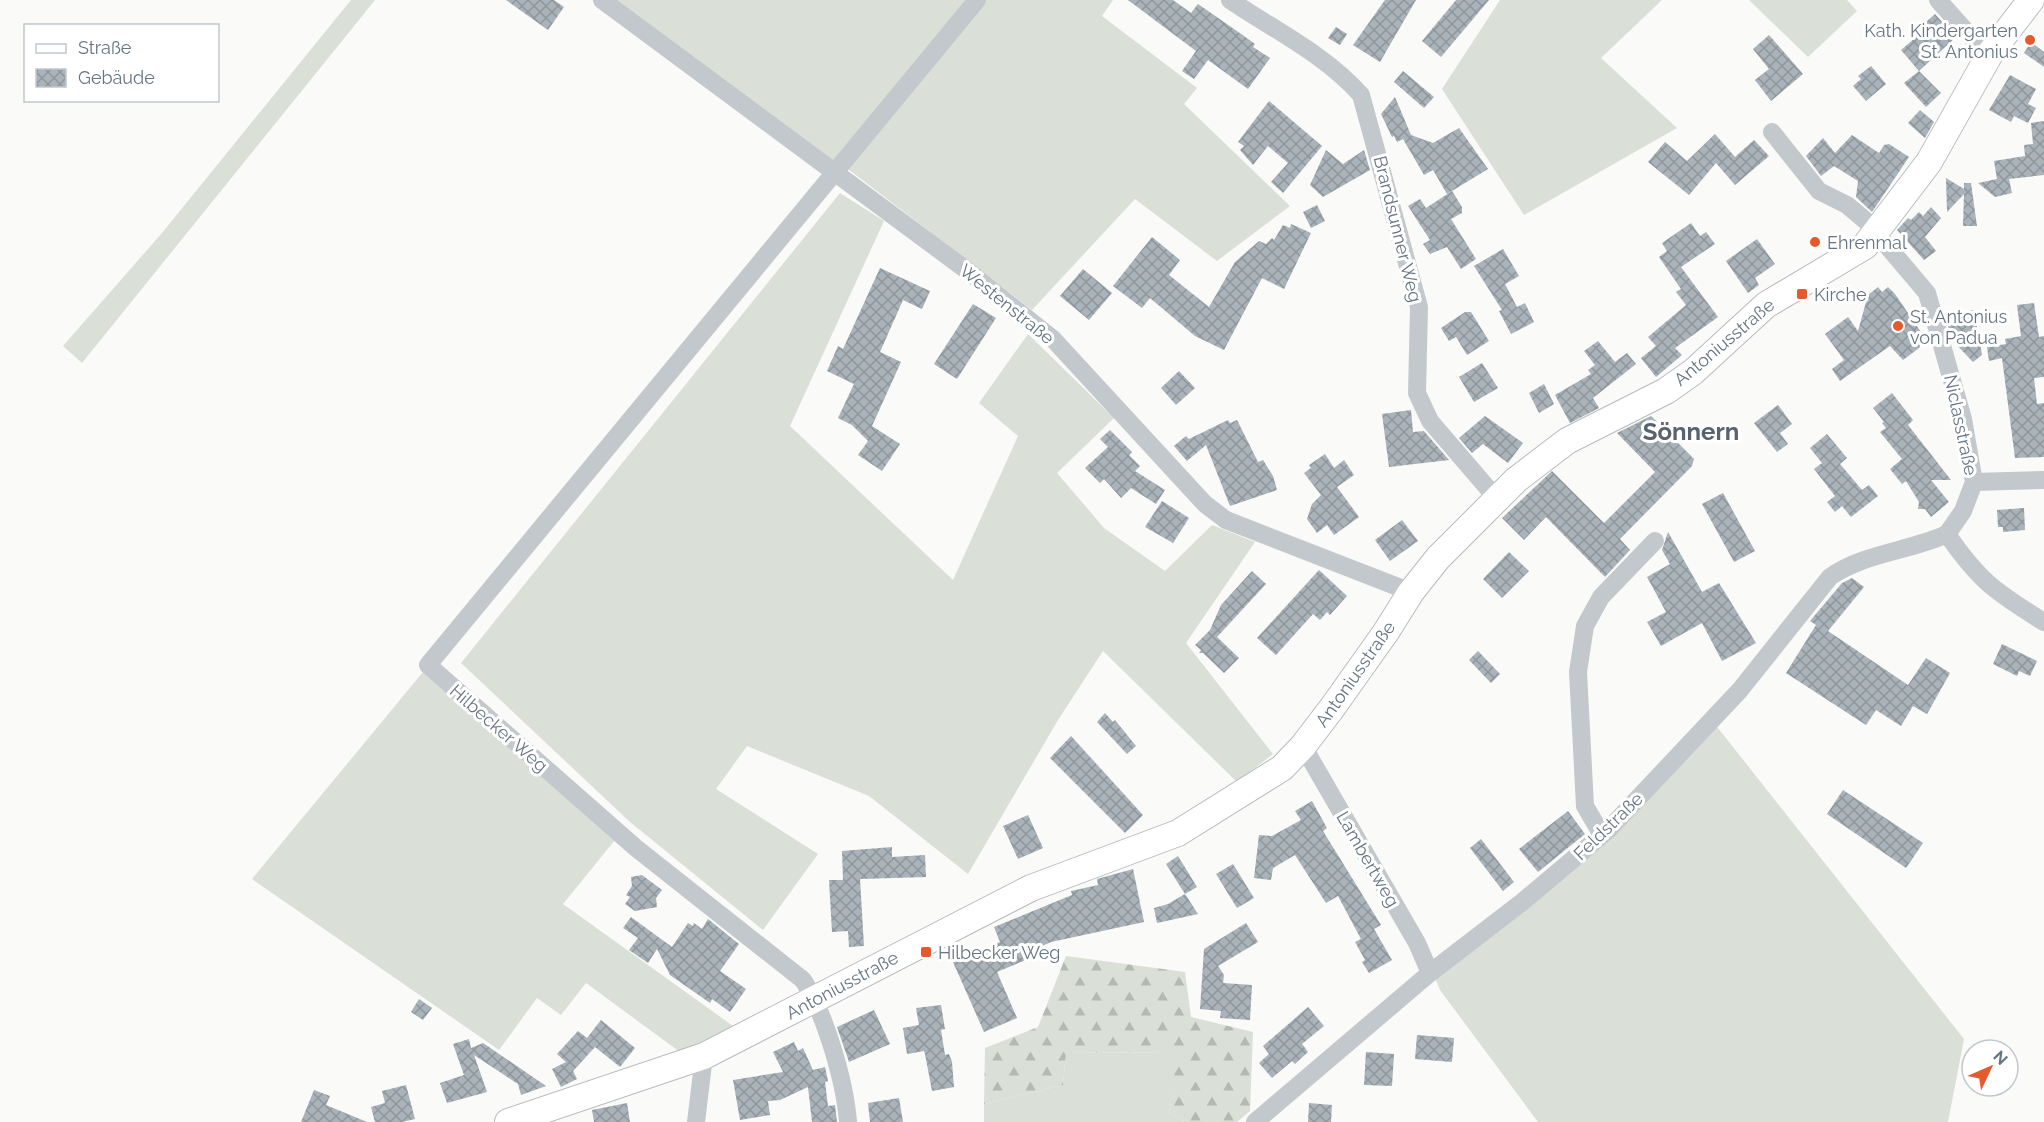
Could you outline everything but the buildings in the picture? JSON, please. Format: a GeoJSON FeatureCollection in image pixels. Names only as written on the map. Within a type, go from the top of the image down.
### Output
{"type":"FeatureCollection","features":[{"type":"Feature","properties":{"kind":"street","name":"Westenstraße"},"geometry":{"type":"LineString","coordinates":[[602,0],[965,268],[1053,339],[1205,504],[1226,520],[1411,592]]}},
{"type":"Feature","properties":{"kind":"street"},"geometry":{"type":"LineString","coordinates":[[834,171],[977,0]]}},
{"type":"Feature","properties":{"kind":"street","name":"Brandsunner Weg"},"geometry":{"type":"LineString","coordinates":[[1230,0],[1320,59],[1348,81],[1361,95],[1419,307],[1417,393],[1430,421],[1497,499]]}},
{"type":"Feature","properties":{"kind":"street"},"geometry":{"type":"LineString","coordinates":[[1938,0],[1973,39],[1991,52]]}},
{"type":"Feature","properties":{"kind":"street","name":"Antoniusstraße"},"geometry":{"type":"LineString","coordinates":[[508,1122],[704,1056],[1031,888],[1178,833],[1282,768],[1303,746],[1386,632],[1411,592],[1438,558],[1497,499],[1559,446],[1666,391],[1693,372],[1766,305],[1851,257],[1877,234],[1929,162],[1991,52],[2031,0]]}},
{"type":"Feature","properties":{"kind":"street","name":"Niclasstraße"},"geometry":{"type":"LineString","coordinates":[[1772,132],[1819,191],[1847,205],[1877,234],[1927,293],[1963,419],[1974,482],[1963,511],[1947,534]]}},
{"type":"Feature","properties":{"kind":"street","name":"Hilbecker Weg"},"geometry":{"type":"LineString","coordinates":[[816,1000],[803,980],[636,848],[428,665],[834,171]]}},
{"type":"Feature","properties":{"kind":"street"},"geometry":{"type":"LineString","coordinates":[[1974,482],[2044,480]]}},
{"type":"Feature","properties":{"kind":"street"},"geometry":{"type":"LineString","coordinates":[[1947,534],[1977,574],[1996,593],[2044,622]]}},
{"type":"Feature","properties":{"kind":"street","name":"Feldstraße"},"geometry":{"type":"LineString","coordinates":[[1256,1122],[1431,973],[1521,903],[1602,835],[1740,690],[1830,578],[1845,566],[1928,543],[1947,534]]}},
{"type":"Feature","properties":{"kind":"street"},"geometry":{"type":"LineString","coordinates":[[1602,835],[1585,807],[1578,672],[1585,626],[1601,597],[1655,541]]}},
{"type":"Feature","properties":{"kind":"street","name":"Lambertweg"},"geometry":{"type":"LineString","coordinates":[[1303,746],[1431,973]]}},
{"type":"Feature","properties":{"kind":"street"},"geometry":{"type":"LineString","coordinates":[[816,1000],[847,1104],[848,1122]]}},
{"type":"Feature","properties":{"kind":"street"},"geometry":{"type":"LineString","coordinates":[[696,1122],[704,1056]]}},
{"type":"Feature","properties":{"kind":"green space"},"geometry":{"type":"Polygon","coordinates":[[[351,0],[375,0],[82,363],[63,346],[162,233],[351,0]]]}},
{"type":"Feature","properties":{"kind":"green space"},"geometry":{"type":"Polygon","coordinates":[[[606,0],[973,0],[834,168],[606,0]]]}},
{"type":"Feature","properties":{"kind":"green space"},"geometry":{"type":"Polygon","coordinates":[[[985,0],[1113,0],[1102,16],[1197,88],[1184,104],[1290,206],[1217,261],[1135,199],[1032,310],[848,169],[985,0]]]}},
{"type":"Feature","properties":{"kind":"green space"},"geometry":{"type":"Polygon","coordinates":[[[1500,0],[1662,0],[1601,58],[1677,128],[1524,215],[1442,89],[1500,0]]]}},
{"type":"Feature","properties":{"kind":"green space"},"geometry":{"type":"Polygon","coordinates":[[[1749,0],[1847,0],[1857,11],[1808,57],[1749,0]]]}},
{"type":"Feature","properties":{"kind":"green space"},"geometry":{"type":"Polygon","coordinates":[[[840,193],[884,221],[790,426],[953,580],[1018,436],[979,403],[1028,334],[1114,418],[1057,473],[1104,528],[1165,571],[1212,525],[1255,542],[1186,643],[1273,754],[1237,782],[1103,651],[1058,720],[968,874],[869,796],[747,746],[716,789],[818,854],[763,930],[630,822],[461,663],[840,193]]]}},
{"type":"Feature","properties":{"kind":"green space"},"geometry":{"type":"Polygon","coordinates":[[[423,672],[615,840],[563,904],[733,1026],[680,1052],[586,983],[561,1015],[537,998],[499,1050],[252,879],[423,672]]]}},
{"type":"Feature","properties":{"kind":"green space"},"geometry":{"type":"Polygon","coordinates":[[[1714,723],[1963,1038],[1960,1038],[1960,1060],[1948,1122],[1538,1122],[1440,990],[1433,973],[1524,905],[1714,723]]]}},
{"type":"Feature","properties":{"kind":"green space"},"geometry":{"type":"Polygon","coordinates":[[[1066,956],[1185,972],[1191,1017],[1253,1032],[1250,1111],[1237,1122],[1184,1122],[1169,1112],[1173,1052],[1066,1053],[1063,1085],[984,1104],[985,1048],[1038,1027],[1066,956]]]}},
{"type":"Feature","properties":{"kind":"green space"},"geometry":{"type":"Polygon","coordinates":[[[1174,1052],[1169,1112],[1184,1122],[984,1122],[984,1104],[1063,1085],[1066,1053],[1174,1052]]]}},
{"type":"Feature","properties":{"kind":"place","name":"Kath. Kindergarten St. Antonius"},"geometry":{"type":"Point","coordinates":[2030,40]}},
{"type":"Feature","properties":{"kind":"place","name":"Ehrenmal"},"geometry":{"type":"Point","coordinates":[1815,242]}},
{"type":"Feature","properties":{"kind":"place","name":"Kirche"},"geometry":{"type":"Point","coordinates":[1802,294]}},
{"type":"Feature","properties":{"kind":"place","name":"St. Antonius von Padua"},"geometry":{"type":"Point","coordinates":[1898,326]}},
{"type":"Feature","properties":{"kind":"place","name":"Hilbecker Weg"},"geometry":{"type":"Point","coordinates":[926,952]}},
{"type":"Feature","properties":{"kind":"district","name":"Sönnern"},"geometry":{"type":"Point","coordinates":[1691,431]}}]}
